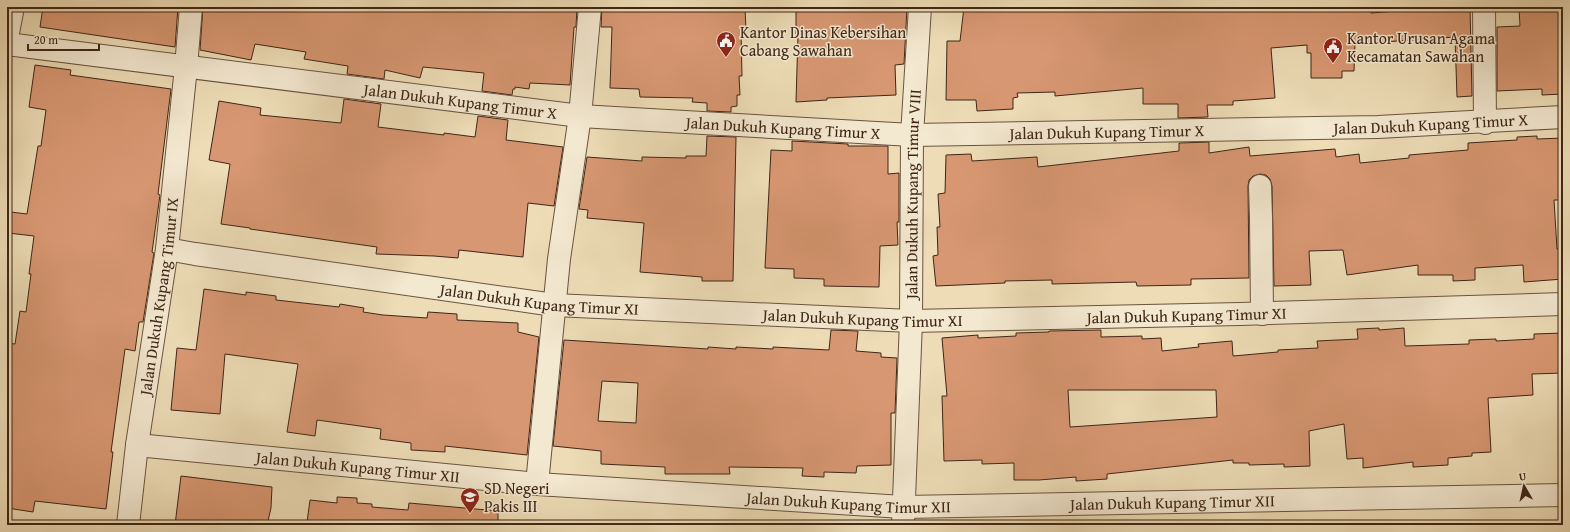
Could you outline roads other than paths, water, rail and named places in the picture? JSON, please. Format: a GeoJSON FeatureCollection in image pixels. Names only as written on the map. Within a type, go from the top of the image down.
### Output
{"type":"FeatureCollection","features":[{"type":"Feature","properties":{"kind":"street"},"geometry":{"type":"LineString","coordinates":[[7,38],[13,7]]}},
{"type":"Feature","properties":{"kind":"street","name":"Jalan Dukuh Kupang Timur IX"},"geometry":{"type":"LineString","coordinates":[[128,525],[137,445],[167,249],[191,7]]}},
{"type":"Feature","properties":{"kind":"street"},"geometry":{"type":"LineString","coordinates":[[537,484],[559,259],[580,116],[590,7]]}},
{"type":"Feature","properties":{"kind":"street","name":"Jalan Dukuh Kupang Timur VIII"},"geometry":{"type":"LineString","coordinates":[[903,516],[911,321],[912,135],[920,7]]}},
{"type":"Feature","properties":{"kind":"street"},"geometry":{"type":"LineString","coordinates":[[1484,7],[1485,123]]}},
{"type":"Feature","properties":{"kind":"street","name":"Jalan Dukuh Kupang Timur X"},"geometry":{"type":"LineString","coordinates":[[7,44],[580,116],[912,135],[1378,128],[1485,123],[1563,117]]}},
{"type":"Feature","properties":{"kind":"street"},"geometry":{"type":"LineString","coordinates":[[1260,186],[1262,217],[1262,314]]}},
{"type":"Feature","properties":{"kind":"street","name":"Jalan Dukuh Kupang Timur XI"},"geometry":{"type":"LineString","coordinates":[[167,249],[554,305],[911,321],[1262,314],[1563,304]]}},
{"type":"Feature","properties":{"kind":"street","name":"Jalan Dukuh Kupang Timur XII"},"geometry":{"type":"LineString","coordinates":[[137,445],[537,484],[903,516],[1563,495]]}},
{"type":"Feature","properties":{"kind":"place","name":"Kantor Dinas Kebersihan Cabang Sawahan"},"geometry":{"type":"Point","coordinates":[726,58]}},
{"type":"Feature","properties":{"kind":"place","name":"Kantor Urusan Agama Kecamatan Sawahan"},"geometry":{"type":"Point","coordinates":[1333,64]}},
{"type":"Feature","properties":{"kind":"place","name":"SD Negeri Pakis III"},"geometry":{"type":"Point","coordinates":[470,514]}}]}
